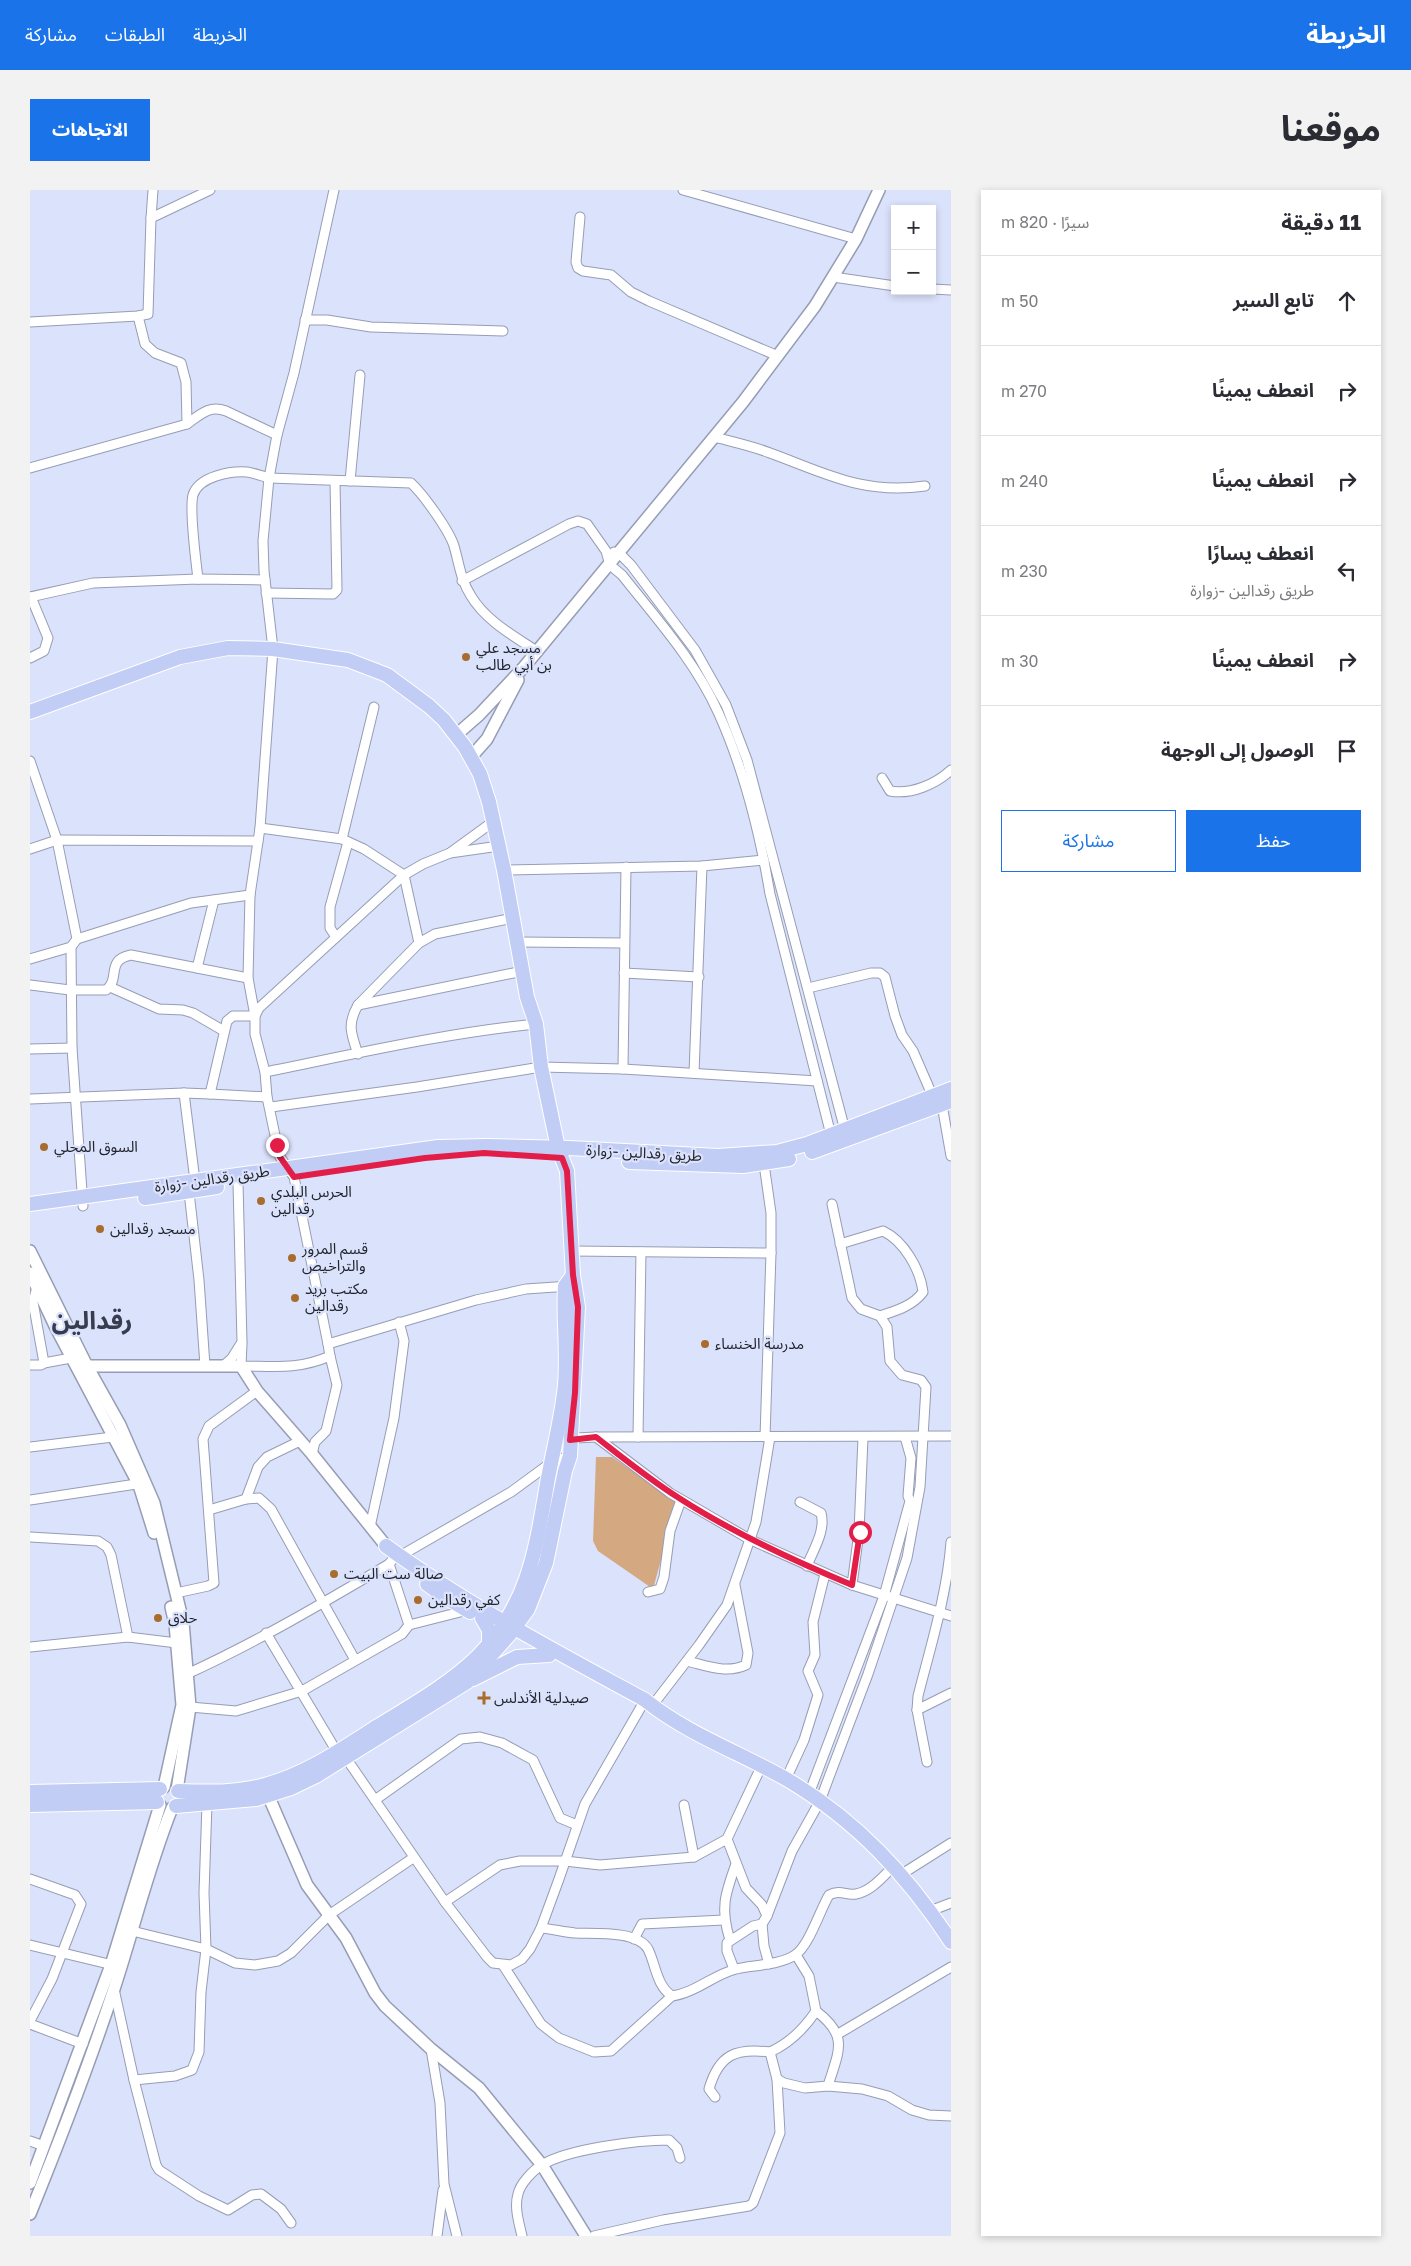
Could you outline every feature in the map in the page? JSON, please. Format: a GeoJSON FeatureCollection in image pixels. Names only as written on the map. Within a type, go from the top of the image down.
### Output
{"type":"FeatureCollection","features":[{"type":"Feature","properties":{"kind":"main road"},"geometry":{"type":"LineString","coordinates":[[30,712],[180,657],[228,648],[273,649],[348,660],[376,670],[395,680],[428,706],[456,735],[471,757],[486,788],[494,821],[528,997],[536,1024],[542,1067],[560,1153],[567,1171],[571,1282],[578,1307],[575,1393],[563,1439],[552,1462],[533,1562],[507,1628],[490,1642],[479,1655],[448,1682],[342,1755],[316,1776],[267,1790],[242,1801],[207,1803],[168,1797],[30,1792]]}},
{"type":"Feature","properties":{"kind":"main road","name":"طريق رقدالين -زوارة"},"geometry":{"type":"LineString","coordinates":[[560,1153],[713,1166],[764,1164],[790,1159],[832,1139],[942,1101],[951,1089]]}},
{"type":"Feature","properties":{"kind":"main road","name":"طريق رقدالين -زوارة"},"geometry":{"type":"LineString","coordinates":[[30,1213],[82,1202],[192,1186],[425,1158],[484,1153],[687,1156],[754,1154],[791,1149],[832,1139]]}},
{"type":"Feature","properties":{"kind":"main road","name":"طريق رقدالين -زوارة"},"geometry":{"type":"LineString","coordinates":[[192,1186],[238,1183],[290,1173]]}},
{"type":"Feature","properties":{"kind":"main road","name":"طريق رقدالين -زوارة"},"geometry":{"type":"LineString","coordinates":[[30,1204],[82,1202]]}},
{"type":"Feature","properties":{"kind":"main road"},"geometry":{"type":"LineString","coordinates":[[468,1682],[507,1628],[531,1601],[546,1563],[565,1471],[570,1456],[563,1439]]}},
{"type":"Feature","properties":{"kind":"main road"},"geometry":{"type":"LineString","coordinates":[[386,1546],[394,1559],[445,1597],[482,1618],[507,1628],[646,1705]]}},
{"type":"Feature","properties":{"kind":"main road"},"geometry":{"type":"LineString","coordinates":[[394,1559],[549,1656],[786,1779],[815,1797],[868,1840],[898,1870],[951,1942]]}},
{"type":"Feature","properties":{"kind":"main road"},"geometry":{"type":"LineString","coordinates":[[482,1618],[490,1630],[490,1642]]}},
{"type":"Feature","properties":{"kind":"main road"},"geometry":{"type":"LineString","coordinates":[[342,1755],[468,1682],[517,1657],[549,1656]]}},
{"type":"Feature","properties":{"kind":"main road"},"geometry":{"type":"LineString","coordinates":[[30,1805],[267,1790]]}},
{"type":"Feature","properties":{"kind":"street"},"geometry":{"type":"LineString","coordinates":[[30,322],[138,316],[145,315],[149,311],[153,190]]}},
{"type":"Feature","properties":{"kind":"street"},"geometry":{"type":"LineString","coordinates":[[151,218],[210,190]]}},
{"type":"Feature","properties":{"kind":"street"},"geometry":{"type":"LineString","coordinates":[[312,1454],[315,1442],[326,1431],[337,1385],[290,1173],[280,1157],[277,1145],[271,1107],[267,1096],[265,1072],[254,1034],[255,1016],[248,978],[250,895],[260,828],[273,649],[266,593],[263,540],[269,478],[277,435],[294,373],[334,190]]}},
{"type":"Feature","properties":{"kind":"street"},"geometry":{"type":"LineString","coordinates":[[683,190],[856,239]]}},
{"type":"Feature","properties":{"kind":"street"},"geometry":{"type":"LineString","coordinates":[[456,735],[479,715],[538,652],[620,554],[778,356],[815,306],[833,277],[856,239],[879,190]]}},
{"type":"Feature","properties":{"kind":"street"},"geometry":{"type":"LineString","coordinates":[[580,217],[576,262],[578,268],[583,271],[611,274],[631,292],[643,298],[778,356]]}},
{"type":"Feature","properties":{"kind":"street"},"geometry":{"type":"LineString","coordinates":[[833,277],[891,285]]}},
{"type":"Feature","properties":{"kind":"street"},"geometry":{"type":"LineString","coordinates":[[936,289],[951,290]]}},
{"type":"Feature","properties":{"kind":"street"},"geometry":{"type":"LineString","coordinates":[[138,316],[145,344],[155,353],[181,363],[186,382],[187,424]]}},
{"type":"Feature","properties":{"kind":"street"},"geometry":{"type":"LineString","coordinates":[[305,320],[327,320],[371,327],[503,331]]}},
{"type":"Feature","properties":{"kind":"street"},"geometry":{"type":"LineString","coordinates":[[350,481],[360,375]]}},
{"type":"Feature","properties":{"kind":"street"},"geometry":{"type":"LineString","coordinates":[[30,468],[187,424],[207,409],[218,408],[277,435]]}},
{"type":"Feature","properties":{"kind":"street"},"geometry":{"type":"LineString","coordinates":[[714,437],[766,452],[837,479],[870,488],[899,489],[925,486]]}},
{"type":"Feature","properties":{"kind":"street"},"geometry":{"type":"LineString","coordinates":[[198,579],[193,495],[200,484],[225,473],[248,472],[269,478],[335,482],[411,483],[421,492],[452,540],[462,581],[471,597],[486,615],[538,652]]}},
{"type":"Feature","properties":{"kind":"street"},"geometry":{"type":"LineString","coordinates":[[266,593],[320,596],[334,594],[337,590],[335,482]]}},
{"type":"Feature","properties":{"kind":"street"},"geometry":{"type":"LineString","coordinates":[[462,581],[578,522],[587,524],[606,551],[610,565],[622,575],[682,651],[718,711],[738,766],[764,860],[770,894],[832,1139]]}},
{"type":"Feature","properties":{"kind":"street"},"geometry":{"type":"LineString","coordinates":[[606,551],[620,554],[631,565],[695,650],[726,705],[746,760],[846,1134]]}},
{"type":"Feature","properties":{"kind":"street"},"geometry":{"type":"LineString","coordinates":[[622,575],[631,565]]}},
{"type":"Feature","properties":{"kind":"street"},"geometry":{"type":"LineString","coordinates":[[30,658],[44,651],[48,638],[31,597],[93,583],[198,579],[265,580]]}},
{"type":"Feature","properties":{"kind":"street"},"geometry":{"type":"LineString","coordinates":[[471,757],[487,739],[524,667]]}},
{"type":"Feature","properties":{"kind":"street"},"geometry":{"type":"LineString","coordinates":[[336,937],[330,928],[330,907],[374,708]]}},
{"type":"Feature","properties":{"kind":"street"},"geometry":{"type":"LineString","coordinates":[[30,761],[57,840],[74,943],[70,990],[82,1202]]}},
{"type":"Feature","properties":{"kind":"street"},"geometry":{"type":"LineString","coordinates":[[882,778],[890,791],[898,792],[913,790],[930,784],[951,770]]}},
{"type":"Feature","properties":{"kind":"street"},"geometry":{"type":"LineString","coordinates":[[255,1016],[259,1008],[404,875],[423,864],[450,853],[494,821]]}},
{"type":"Feature","properties":{"kind":"street"},"geometry":{"type":"LineString","coordinates":[[260,828],[345,840],[364,849],[404,875],[419,943]]}},
{"type":"Feature","properties":{"kind":"street"},"geometry":{"type":"LineString","coordinates":[[30,849],[57,840],[258,841]]}},
{"type":"Feature","properties":{"kind":"street"},"geometry":{"type":"LineString","coordinates":[[450,853],[499,846]]}},
{"type":"Feature","properties":{"kind":"street"},"geometry":{"type":"LineString","coordinates":[[504,870],[702,866],[764,860]]}},
{"type":"Feature","properties":{"kind":"street"},"geometry":{"type":"LineString","coordinates":[[694,1074],[702,866]]}},
{"type":"Feature","properties":{"kind":"street"},"geometry":{"type":"LineString","coordinates":[[623,1069],[626,867]]}},
{"type":"Feature","properties":{"kind":"street"},"geometry":{"type":"LineString","coordinates":[[30,959],[152,914],[191,903],[250,895]]}},
{"type":"Feature","properties":{"kind":"street"},"geometry":{"type":"LineString","coordinates":[[197,968],[214,900]]}},
{"type":"Feature","properties":{"kind":"street"},"geometry":{"type":"LineString","coordinates":[[358,1054],[351,1018],[358,1005],[419,943],[435,934],[513,918]]}},
{"type":"Feature","properties":{"kind":"street"},"geometry":{"type":"LineString","coordinates":[[518,942],[624,943]]}},
{"type":"Feature","properties":{"kind":"street"},"geometry":{"type":"LineString","coordinates":[[30,985],[70,990],[106,990],[110,987],[115,966],[122,956],[141,956],[248,978]]}},
{"type":"Feature","properties":{"kind":"street"},"geometry":{"type":"LineString","coordinates":[[358,1005],[523,971]]}},
{"type":"Feature","properties":{"kind":"street"},"geometry":{"type":"LineString","coordinates":[[624,973],[699,977]]}},
{"type":"Feature","properties":{"kind":"street"},"geometry":{"type":"LineString","coordinates":[[808,988],[872,973],[880,973],[885,977],[902,1035],[942,1101],[951,1156]]}},
{"type":"Feature","properties":{"kind":"street"},"geometry":{"type":"LineString","coordinates":[[110,987],[158,1009],[183,1010],[193,1013],[224,1032]]}},
{"type":"Feature","properties":{"kind":"street"},"geometry":{"type":"LineString","coordinates":[[210,1094],[227,1021],[233,1016],[255,1016]]}},
{"type":"Feature","properties":{"kind":"street"},"geometry":{"type":"LineString","coordinates":[[265,1072],[492,1028],[536,1024]]}},
{"type":"Feature","properties":{"kind":"street"},"geometry":{"type":"LineString","coordinates":[[30,1049],[72,1048]]}},
{"type":"Feature","properties":{"kind":"street"},"geometry":{"type":"LineString","coordinates":[[271,1107],[418,1087],[542,1067],[623,1069],[817,1081]]}},
{"type":"Feature","properties":{"kind":"street"},"geometry":{"type":"LineString","coordinates":[[30,1099],[184,1093],[267,1096]]}},
{"type":"Feature","properties":{"kind":"street"},"geometry":{"type":"LineString","coordinates":[[184,1093],[205,1366]]}},
{"type":"Feature","properties":{"kind":"street"},"geometry":{"type":"LineString","coordinates":[[266,1633],[342,1755],[375,1800],[413,1858],[487,1957],[493,1962],[503,1965],[511,1965],[522,1959],[530,1949],[541,1928],[585,1804],[646,1705],[687,1661],[727,1605],[751,1540],[756,1522],[768,1437],[772,1223],[764,1164]]}},
{"type":"Feature","properties":{"kind":"street"},"geometry":{"type":"LineString","coordinates":[[238,1183],[241,1366],[257,1391],[312,1454],[386,1546]]}},
{"type":"Feature","properties":{"kind":"street"},"geometry":{"type":"LineString","coordinates":[[730,1940],[764,1920],[868,1674],[907,1558],[918,1501],[926,1387],[921,1380],[902,1375],[890,1361],[888,1327],[880,1316],[861,1309],[852,1298],[832,1204]]}},
{"type":"Feature","properties":{"kind":"street"},"geometry":{"type":"LineString","coordinates":[[840,1244],[883,1231],[893,1236],[902,1246],[918,1274],[923,1292],[918,1299],[902,1308],[880,1316]]}},
{"type":"Feature","properties":{"kind":"street"},"geometry":{"type":"LineString","coordinates":[[30,1251],[87,1366],[120,1425],[142,1484],[175,1624],[177,1643],[187,1674],[190,1707],[132,1931],[83,2044],[30,2183]]}},
{"type":"Feature","properties":{"kind":"street"},"geometry":{"type":"LineString","coordinates":[[571,1251],[771,1253]]}},
{"type":"Feature","properties":{"kind":"street"},"geometry":{"type":"LineString","coordinates":[[638,1437],[641,1252]]}},
{"type":"Feature","properties":{"kind":"street"},"geometry":{"type":"LineString","coordinates":[[30,1273],[113,1436],[154,1503],[183,1622],[182,1705],[168,1797],[116,1966],[114,1988],[55,2152],[30,2214]]}},
{"type":"Feature","properties":{"kind":"street"},"geometry":{"type":"LineString","coordinates":[[328,1344],[476,1300],[518,1290],[571,1282]]}},
{"type":"Feature","properties":{"kind":"street"},"geometry":{"type":"LineString","coordinates":[[37,1287],[33,1302],[44,1363]]}},
{"type":"Feature","properties":{"kind":"street"},"geometry":{"type":"LineString","coordinates":[[370,1527],[394,1418],[404,1341],[399,1322]]}},
{"type":"Feature","properties":{"kind":"street"},"geometry":{"type":"LineString","coordinates":[[223,1366],[232,1358],[242,1342]]}},
{"type":"Feature","properties":{"kind":"street"},"geometry":{"type":"LineString","coordinates":[[30,1365],[41,1365],[72,1358],[87,1366],[299,1366],[312,1364],[330,1356]]}},
{"type":"Feature","properties":{"kind":"street"},"geometry":{"type":"LineString","coordinates":[[176,1593],[214,1583],[203,1439],[205,1432],[209,1426],[257,1391]]}},
{"type":"Feature","properties":{"kind":"street"},"geometry":{"type":"LineString","coordinates":[[30,1447],[113,1436]]}},
{"type":"Feature","properties":{"kind":"street"},"geometry":{"type":"LineString","coordinates":[[563,1439],[596,1437],[905,1438],[951,1436]]}},
{"type":"Feature","properties":{"kind":"street"},"geometry":{"type":"LineString","coordinates":[[596,1437],[681,1500],[751,1540],[852,1585],[951,1616]]}},
{"type":"Feature","properties":{"kind":"street"},"geometry":{"type":"LineString","coordinates":[[852,1585],[860,1532],[863,1438]]}},
{"type":"Feature","properties":{"kind":"street"},"geometry":{"type":"LineString","coordinates":[[815,1797],[884,1596],[910,1501],[908,1496],[911,1458],[905,1438]]}},
{"type":"Feature","properties":{"kind":"street"},"geometry":{"type":"LineString","coordinates":[[246,1499],[258,1467],[267,1458],[300,1441]]}},
{"type":"Feature","properties":{"kind":"street"},"geometry":{"type":"LineString","coordinates":[[187,1674],[323,1603],[394,1559],[511,1492],[552,1462],[570,1456]]}},
{"type":"Feature","properties":{"kind":"street"},"geometry":{"type":"LineString","coordinates":[[30,1500],[142,1484]]}},
{"type":"Feature","properties":{"kind":"street"},"geometry":{"type":"LineString","coordinates":[[209,1510],[246,1499],[259,1498],[271,1509],[355,1660]]}},
{"type":"Feature","properties":{"kind":"street"},"geometry":{"type":"LineString","coordinates":[[648,1592],[660,1589],[664,1576],[670,1531],[681,1500]]}},
{"type":"Feature","properties":{"kind":"street"},"geometry":{"type":"LineString","coordinates":[[800,1502],[821,1513],[823,1519],[821,1531],[807,1566]]}},
{"type":"Feature","properties":{"kind":"street"},"geometry":{"type":"LineString","coordinates":[[30,1537],[98,1541],[107,1547],[111,1555],[128,1637]]}},
{"type":"Feature","properties":{"kind":"street"},"geometry":{"type":"LineString","coordinates":[[927,1762],[917,1710],[918,1696],[940,1612],[950,1564],[951,1542]]}},
{"type":"Feature","properties":{"kind":"street"},"geometry":{"type":"LineString","coordinates":[[394,1559],[410,1625]]}},
{"type":"Feature","properties":{"kind":"street"},"geometry":{"type":"LineString","coordinates":[[786,1779],[804,1740],[818,1695],[808,1671],[815,1655],[813,1622],[825,1574]]}},
{"type":"Feature","properties":{"kind":"street"},"geometry":{"type":"LineString","coordinates":[[687,1661],[722,1670],[735,1670],[746,1665],[748,1653],[735,1583]]}},
{"type":"Feature","properties":{"kind":"street"},"geometry":{"type":"LineString","coordinates":[[190,1707],[236,1711],[302,1691],[402,1634],[410,1625],[468,1610]]}},
{"type":"Feature","properties":{"kind":"street"},"geometry":{"type":"LineString","coordinates":[[30,1647],[128,1637],[177,1643]]}},
{"type":"Feature","properties":{"kind":"street"},"geometry":{"type":"LineString","coordinates":[[917,1710],[951,1693]]}},
{"type":"Feature","properties":{"kind":"street"},"geometry":{"type":"LineString","coordinates":[[375,1800],[461,1738],[480,1737],[502,1743],[532,1760],[560,1818],[577,1825]]}},
{"type":"Feature","properties":{"kind":"street"},"geometry":{"type":"LineString","coordinates":[[445,1902],[500,1865],[520,1861],[565,1861],[600,1865],[694,1857],[727,1839],[762,1768]]}},
{"type":"Feature","properties":{"kind":"street"},"geometry":{"type":"LineString","coordinates":[[267,1790],[307,1886],[346,1938],[375,1993],[385,2006],[479,2088],[542,2165],[586,2236]]}},
{"type":"Feature","properties":{"kind":"street"},"geometry":{"type":"LineString","coordinates":[[134,2080],[175,2076],[192,2070],[199,2052],[201,1992],[206,1949],[204,1893],[207,1803]]}},
{"type":"Feature","properties":{"kind":"street"},"geometry":{"type":"LineString","coordinates":[[684,1804],[694,1857]]}},
{"type":"Feature","properties":{"kind":"street"},"geometry":{"type":"LineString","coordinates":[[727,1839],[746,1888],[762,1905],[764,1946],[769,1964]]}},
{"type":"Feature","properties":{"kind":"street"},"geometry":{"type":"LineString","coordinates":[[503,1965],[541,2024],[559,2038],[594,2052],[611,2051],[672,1996],[683,1995],[734,1969],[769,1964],[796,1955],[807,1939],[822,1906],[830,1895],[842,1891],[857,1894],[898,1870],[951,1843]]}},
{"type":"Feature","properties":{"kind":"street"},"geometry":{"type":"LineString","coordinates":[[132,1931],[206,1949],[235,1963],[255,1965],[278,1960],[291,1953],[329,1914],[413,1858]]}},
{"type":"Feature","properties":{"kind":"street"},"geometry":{"type":"LineString","coordinates":[[734,1969],[727,1951],[730,1940],[724,1920],[724,1896],[736,1864]]}},
{"type":"Feature","properties":{"kind":"street"},"geometry":{"type":"LineString","coordinates":[[30,1879],[75,1895],[81,1904],[63,1953],[30,2022],[83,2044]]}},
{"type":"Feature","properties":{"kind":"street"},"geometry":{"type":"LineString","coordinates":[[930,1911],[951,1903]]}},
{"type":"Feature","properties":{"kind":"street"},"geometry":{"type":"LineString","coordinates":[[634,1939],[642,1924],[724,1920]]}},
{"type":"Feature","properties":{"kind":"street"},"geometry":{"type":"LineString","coordinates":[[541,1928],[576,1933],[609,1934],[634,1939],[647,1947],[661,1985],[672,1996]]}},
{"type":"Feature","properties":{"kind":"street"},"geometry":{"type":"LineString","coordinates":[[30,1945],[116,1966]]}},
{"type":"Feature","properties":{"kind":"street"},"geometry":{"type":"LineString","coordinates":[[796,1955],[809,1976],[816,2011],[830,2022],[838,2034],[840,2045],[828,2086]]}},
{"type":"Feature","properties":{"kind":"street"},"geometry":{"type":"LineString","coordinates":[[838,2034],[951,1967]]}},
{"type":"Feature","properties":{"kind":"street"},"geometry":{"type":"LineString","coordinates":[[114,1988],[134,2080],[156,2166],[159,2170],[199,2196],[228,2210],[252,2195],[261,2194],[281,2209],[291,2223]]}},
{"type":"Feature","properties":{"kind":"street"},"geometry":{"type":"LineString","coordinates":[[715,2096],[709,2088],[714,2073],[723,2060],[748,2050],[770,2052],[782,2047],[804,2029],[816,2011]]}},
{"type":"Feature","properties":{"kind":"street"},"geometry":{"type":"LineString","coordinates":[[431,2048],[440,2103],[444,2184],[437,2236]]}},
{"type":"Feature","properties":{"kind":"street"},"geometry":{"type":"LineString","coordinates":[[594,2236],[663,2220],[749,2206],[753,2202],[780,2133],[777,2079],[770,2052]]}},
{"type":"Feature","properties":{"kind":"street"},"geometry":{"type":"LineString","coordinates":[[777,2079],[784,2083],[805,2088],[828,2086],[862,2089],[888,2096],[912,2110],[929,2115],[951,2116]]}},
{"type":"Feature","properties":{"kind":"street"},"geometry":{"type":"LineString","coordinates":[[522,2236],[517,2208],[518,2193],[522,2184],[542,2165],[580,2151],[655,2140],[670,2140],[677,2148],[680,2158]]}},
{"type":"Feature","properties":{"kind":"street"},"geometry":{"type":"LineString","coordinates":[[30,2141],[44,2146]]}},
{"type":"Feature","properties":{"kind":"street"},"geometry":{"type":"LineString","coordinates":[[444,2184],[457,2236]]}},
{"type":"Feature","properties":{"kind":"shaded area"},"geometry":{"type":"Polygon","coordinates":[[[596,1457],[612,1457],[677,1502],[653,1589],[598,1551],[593,1541],[596,1457]]]}},
{"type":"Feature","properties":{"kind":"place","name":"مسجد علي بن أبي طالب"},"geometry":{"type":"Point","coordinates":[466,657]}},
{"type":"Feature","properties":{"kind":"place","name":"السوق المحلي"},"geometry":{"type":"Point","coordinates":[44,1147]}},
{"type":"Feature","properties":{"kind":"place","name":"الحرس البلدي رقدالين"},"geometry":{"type":"Point","coordinates":[261,1201]}},
{"type":"Feature","properties":{"kind":"place","name":"مسجد رقدالين"},"geometry":{"type":"Point","coordinates":[100,1229]}},
{"type":"Feature","properties":{"kind":"place","name":"قسم المرور والتراخيص"},"geometry":{"type":"Point","coordinates":[292,1258]}},
{"type":"Feature","properties":{"kind":"place","name":"مكتب بريد رقدالين"},"geometry":{"type":"Point","coordinates":[295,1298]}},
{"type":"Feature","properties":{"kind":"place","name":"مدرسة الخنساء"},"geometry":{"type":"Point","coordinates":[705,1344]}},
{"type":"Feature","properties":{"kind":"place","name":"صالة ست البيت"},"geometry":{"type":"Point","coordinates":[334,1574]}},
{"type":"Feature","properties":{"kind":"place","name":"كفي رقدالين"},"geometry":{"type":"Point","coordinates":[418,1600]}},
{"type":"Feature","properties":{"kind":"place","name":"حلاق"},"geometry":{"type":"Point","coordinates":[158,1618]}},
{"type":"Feature","properties":{"kind":"place","name":"صيدلية الأندلس"},"geometry":{"type":"Point","coordinates":[484,1698]}},
{"type":"Feature","properties":{"kind":"district","name":"رقدالين"},"geometry":{"type":"Point","coordinates":[92,1320]}},
{"type":"Feature","properties":{"kind":"route"},"geometry":{"type":"LineString","coordinates":[[277,1145],[280,1157],[294,1177],[425,1158],[484,1153],[562,1158],[567,1171],[573,1275],[578,1307],[575,1393],[570,1440],[596,1437],[681,1500],[751,1540],[852,1585],[860,1532]]}}]}
